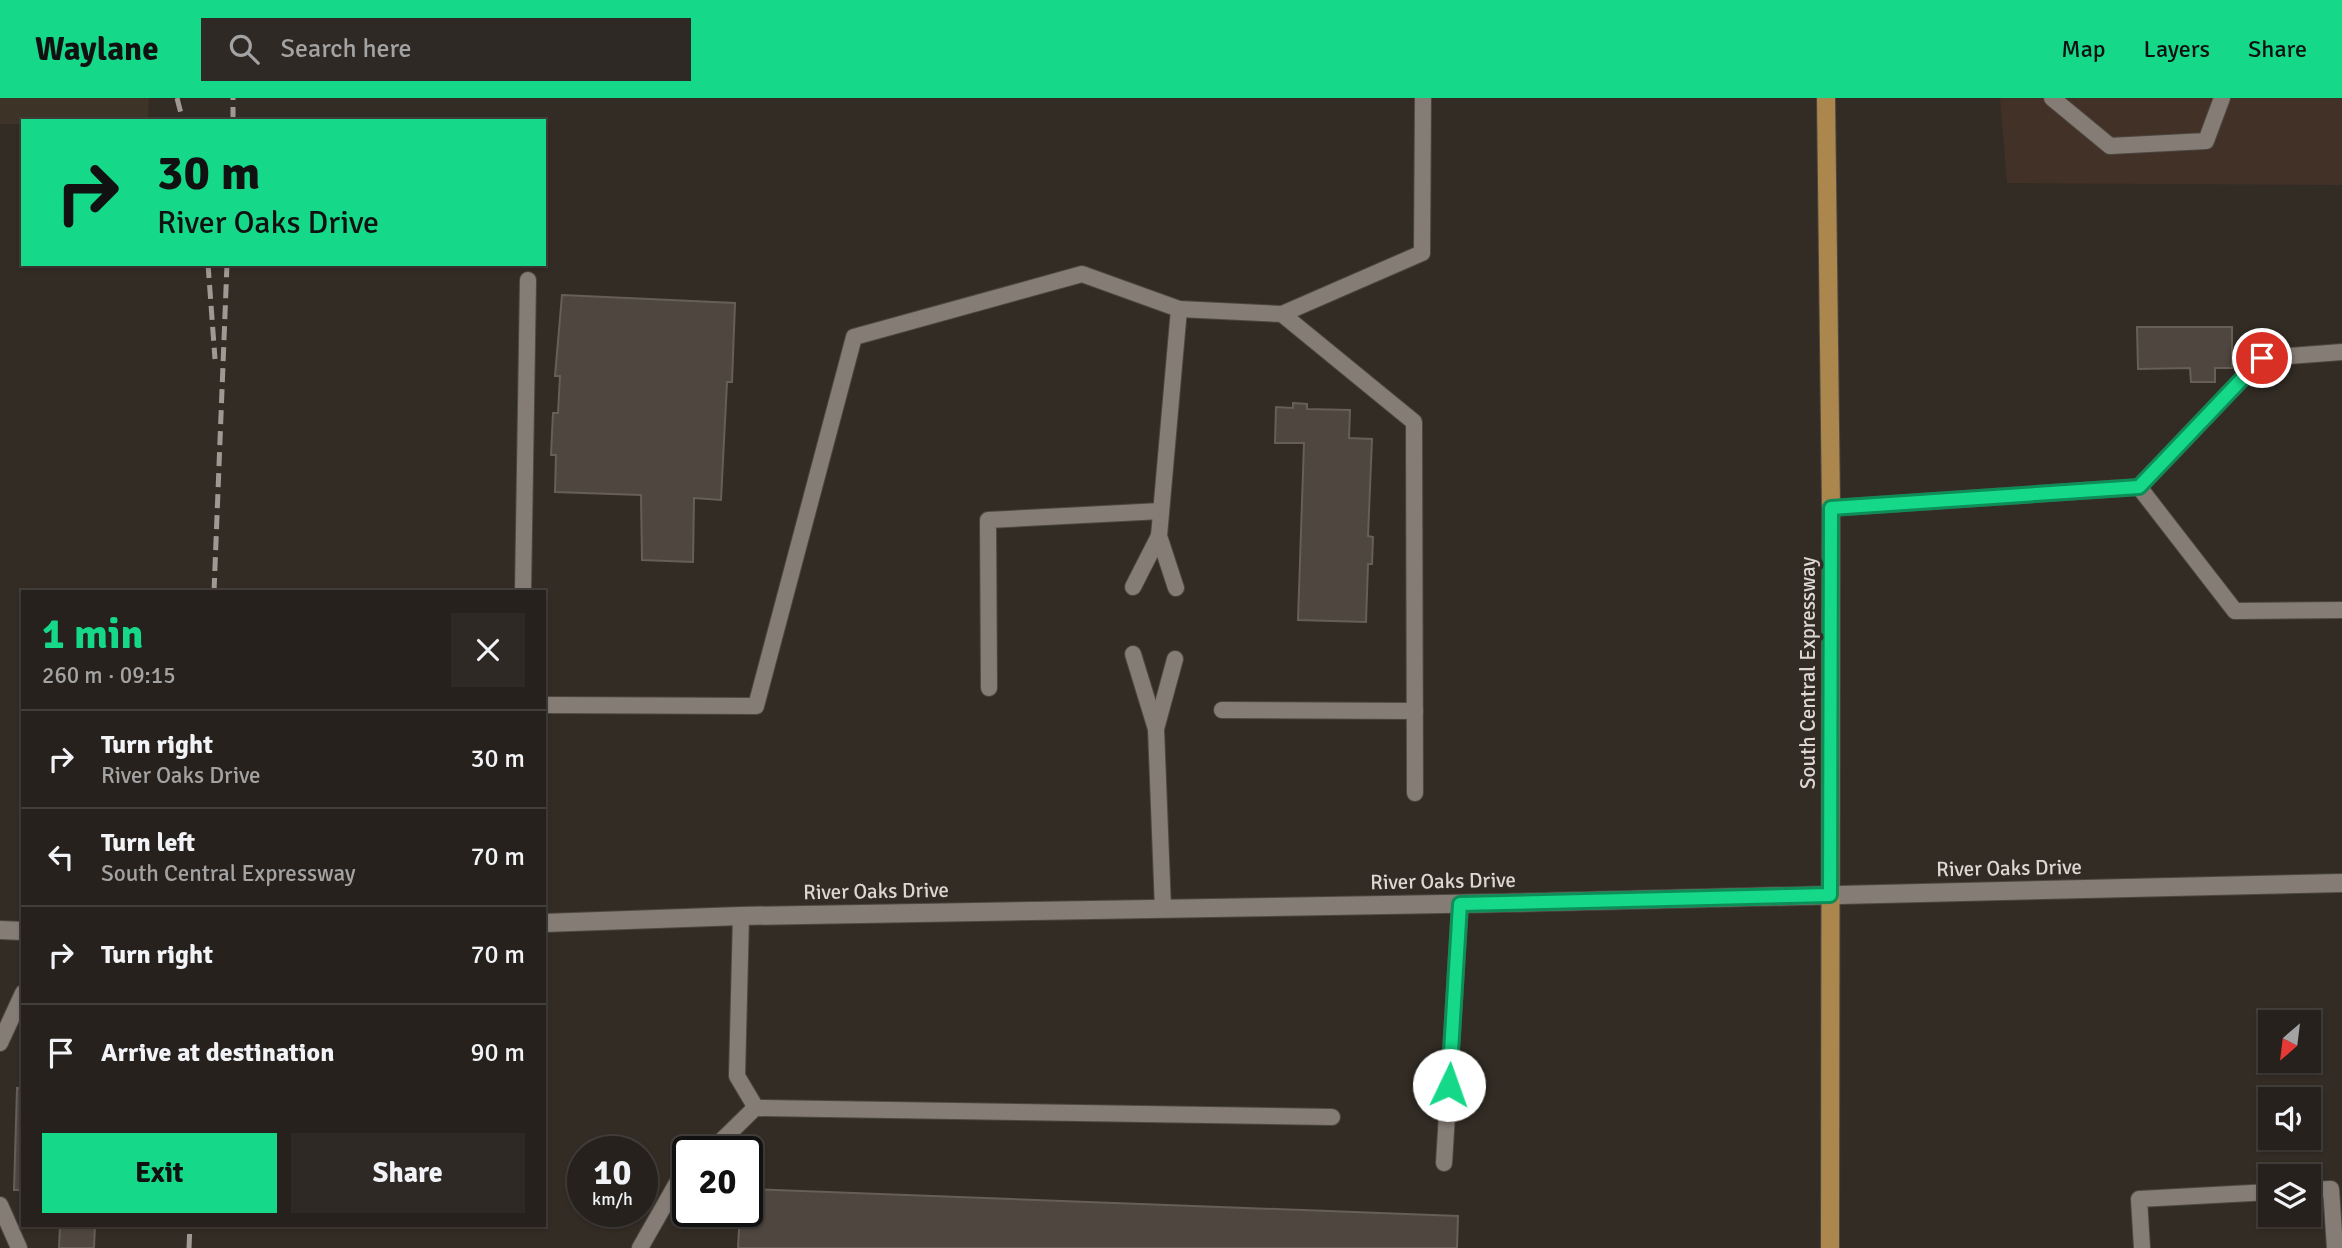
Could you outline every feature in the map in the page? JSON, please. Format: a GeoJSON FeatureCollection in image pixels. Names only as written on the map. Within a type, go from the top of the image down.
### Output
{"type":"FeatureCollection","features":[{"type":"Feature","properties":{"kind":"main road","name":"South Central Expressway"},"geometry":{"type":"LineString","coordinates":[[1826,98],[1831,508],[1830,1248]]}},
{"type":"Feature","properties":{"kind":"street","name":"River Oaks Drive"},"geometry":{"type":"LineString","coordinates":[[546,923],[741,916],[1460,904],[2342,883]]}},
{"type":"Feature","properties":{"kind":"street"},"geometry":{"type":"LineString","coordinates":[[0,930],[21,931]]}},
{"type":"Feature","properties":{"kind":"lane"},"geometry":{"type":"LineString","coordinates":[[546,705],[756,706],[854,337],[1082,274],[1179,309],[1282,314],[1422,253],[1423,98]]}},
{"type":"Feature","properties":{"kind":"lane"},"geometry":{"type":"LineString","coordinates":[[2052,98],[2110,146],[2206,141],[2222,98]]}},
{"type":"Feature","properties":{"kind":"lane"},"geometry":{"type":"LineString","coordinates":[[523,590],[528,280]]}},
{"type":"Feature","properties":{"kind":"lane"},"geometry":{"type":"LineString","coordinates":[[1133,587],[1159,536],[1179,309]]}},
{"type":"Feature","properties":{"kind":"lane"},"geometry":{"type":"LineString","coordinates":[[1282,314],[1415,422],[1415,793]]}},
{"type":"Feature","properties":{"kind":"lane"},"geometry":{"type":"LineString","coordinates":[[1831,508],[2139,487],[2262,358],[2342,352]]}},
{"type":"Feature","properties":{"kind":"lane"},"geometry":{"type":"LineString","coordinates":[[2139,487],[2235,611],[2342,610]]}},
{"type":"Feature","properties":{"kind":"lane"},"geometry":{"type":"LineString","coordinates":[[989,688],[988,520],[1161,511]]}},
{"type":"Feature","properties":{"kind":"lane"},"geometry":{"type":"LineString","coordinates":[[1159,536],[1176,588]]}},
{"type":"Feature","properties":{"kind":"lane"},"geometry":{"type":"LineString","coordinates":[[1133,654],[1156,729],[1163,909]]}},
{"type":"Feature","properties":{"kind":"lane"},"geometry":{"type":"LineString","coordinates":[[1156,729],[1175,659]]}},
{"type":"Feature","properties":{"kind":"lane"},"geometry":{"type":"LineString","coordinates":[[1222,710],[1415,711]]}},
{"type":"Feature","properties":{"kind":"lane"},"geometry":{"type":"LineString","coordinates":[[1444,1163],[1460,904]]}},
{"type":"Feature","properties":{"kind":"lane"},"geometry":{"type":"LineString","coordinates":[[741,916],[737,1076],[756,1107]]}},
{"type":"Feature","properties":{"kind":"lane"},"geometry":{"type":"LineString","coordinates":[[0,1044],[21,997]]}},
{"type":"Feature","properties":{"kind":"lane"},"geometry":{"type":"LineString","coordinates":[[726,1136],[756,1107],[1332,1117]]}},
{"type":"Feature","properties":{"kind":"lane"},"geometry":{"type":"LineString","coordinates":[[2321,1189],[2331,1189],[2335,1248]]}},
{"type":"Feature","properties":{"kind":"lane"},"geometry":{"type":"LineString","coordinates":[[640,1248],[672,1192]]}},
{"type":"Feature","properties":{"kind":"lane"},"geometry":{"type":"LineString","coordinates":[[2142,1248],[2139,1199],[2258,1193]]}},
{"type":"Feature","properties":{"kind":"lane"},"geometry":{"type":"LineString","coordinates":[[0,1205],[19,1248]]}},
{"type":"Feature","properties":{"kind":"shaded area"},"geometry":{"type":"Polygon","coordinates":[[[0,98],[149,98],[148,119],[21,119],[21,124],[0,124],[0,98]]]}},
{"type":"Feature","properties":{"kind":"shaded area"},"geometry":{"type":"Polygon","coordinates":[[[2000,98],[2342,98],[2342,185],[2007,183],[2000,98]]]}},
{"type":"Feature","properties":{"kind":"building"},"geometry":{"type":"Polygon","coordinates":[[[562,295],[735,303],[732,382],[727,382],[721,500],[694,498],[693,562],[642,560],[641,495],[555,492],[556,455],[551,455],[553,413],[558,413],[560,376],[555,376],[562,295]]]}},
{"type":"Feature","properties":{"kind":"building"},"geometry":{"type":"Polygon","coordinates":[[[2137,327],[2232,327],[2232,368],[2215,368],[2215,382],[2191,382],[2190,368],[2138,369],[2137,327]]]}},
{"type":"Feature","properties":{"kind":"building"},"geometry":{"type":"Polygon","coordinates":[[[1293,403],[1307,404],[1307,409],[1350,410],[1349,438],[1372,439],[1368,536],[1373,537],[1372,564],[1368,564],[1366,622],[1298,620],[1304,443],[1275,443],[1276,407],[1293,408],[1293,403]]]}},
{"type":"Feature","properties":{"kind":"building"},"geometry":{"type":"Polygon","coordinates":[[[17,1088],[21,1088],[21,1190],[14,1190],[17,1088]]]}},
{"type":"Feature","properties":{"kind":"building"},"geometry":{"type":"Polygon","coordinates":[[[763,1190],[1458,1216],[1457,1248],[738,1248],[739,1227],[763,1227],[763,1190]]]}},
{"type":"Feature","properties":{"kind":"building"},"geometry":{"type":"Polygon","coordinates":[[[60,1227],[95,1227],[94,1248],[59,1248],[60,1227]]]}},
{"type":"Feature","properties":{"kind":"railway"},"geometry":{"type":"LineString","coordinates":[[177,98],[182,119]]}},
{"type":"Feature","properties":{"kind":"railway"},"geometry":{"type":"LineString","coordinates":[[233,98],[233,119]]}},
{"type":"Feature","properties":{"kind":"railway"},"geometry":{"type":"LineString","coordinates":[[208,266],[215,359]]}},
{"type":"Feature","properties":{"kind":"railway"},"geometry":{"type":"LineString","coordinates":[[214,590],[227,266]]}},
{"type":"Feature","properties":{"kind":"railway"},"geometry":{"type":"LineString","coordinates":[[189,1248],[190,1227]]}},
{"type":"Feature","properties":{"kind":"route"},"geometry":{"type":"LineString","coordinates":[[1449,1085],[1460,904],[1830,895],[1831,508],[2139,487],[2262,358]]}}]}
